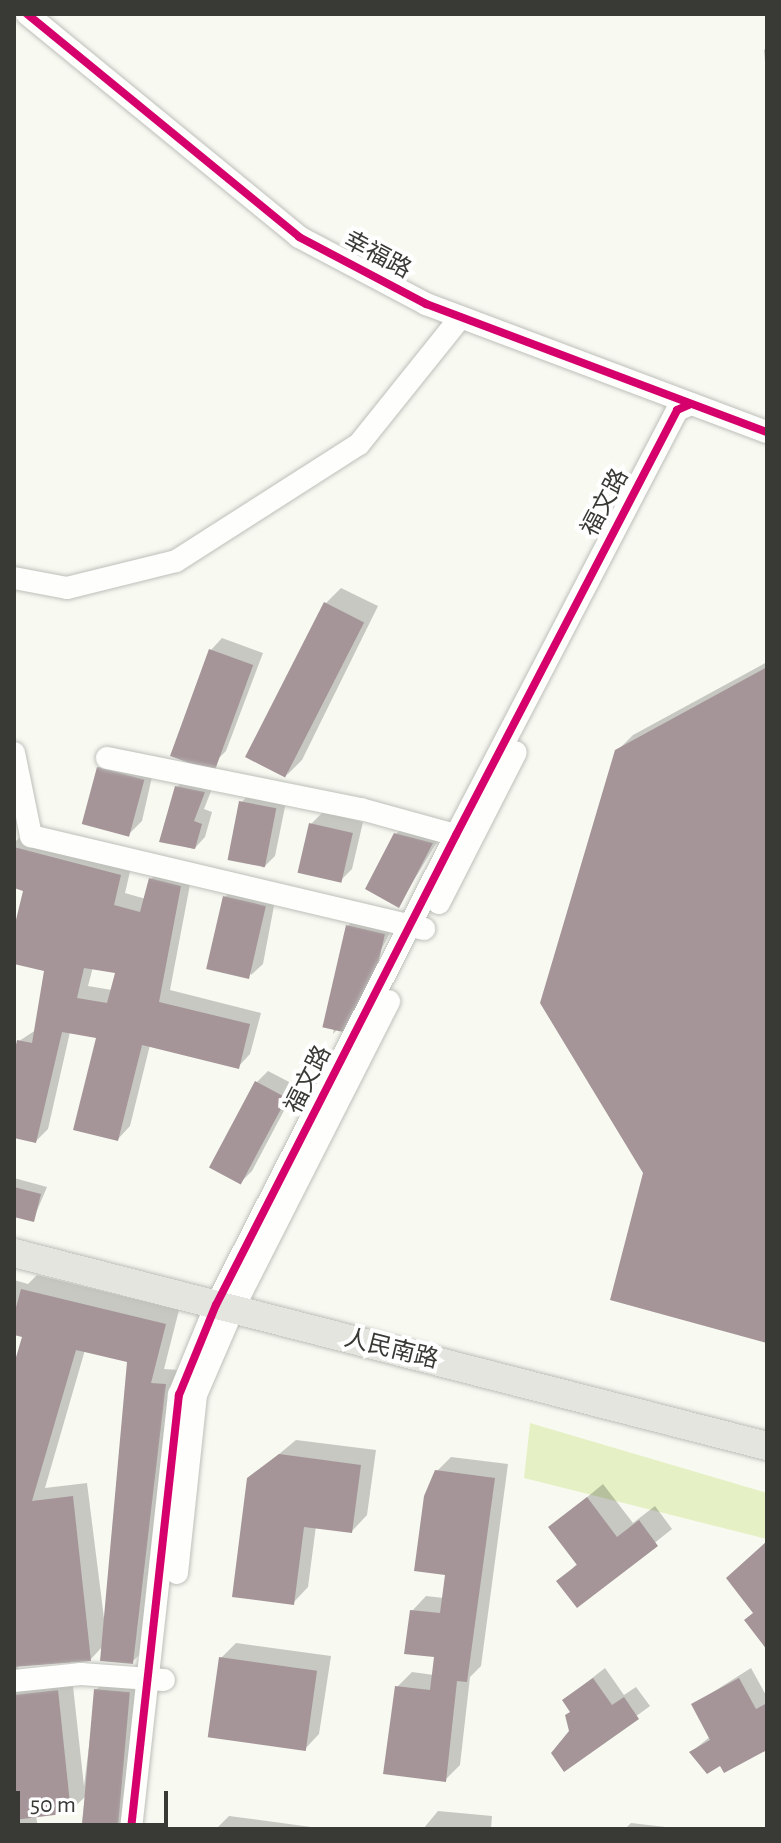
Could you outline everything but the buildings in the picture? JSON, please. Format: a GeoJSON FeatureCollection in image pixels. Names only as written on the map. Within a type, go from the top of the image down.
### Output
{"type":"FeatureCollection","features":[{"type":"Feature","properties":{"kind":"main road","name":"人民南路"},"geometry":{"type":"LineString","coordinates":[[14,1253],[767,1446]]}},
{"type":"Feature","properties":{"kind":"street","name":"幸福路"},"geometry":{"type":"LineString","coordinates":[[27,14],[299,237],[460,318],[767,432]]}},
{"type":"Feature","properties":{"kind":"street"},"geometry":{"type":"LineString","coordinates":[[14,578],[67,588],[176,561],[359,444],[460,318]]}},
{"type":"Feature","properties":{"kind":"street","name":"福文路"},"geometry":{"type":"LineString","coordinates":[[143,1829],[158,1679],[179,1395],[463,837],[690,416],[689,405]]}},
{"type":"Feature","properties":{"kind":"street"},"geometry":{"type":"LineString","coordinates":[[14,753],[31,836],[418,928]]}},
{"type":"Feature","properties":{"kind":"street"},"geometry":{"type":"LineString","coordinates":[[107,758],[361,809],[463,837]]}},
{"type":"Feature","properties":{"kind":"street"},"geometry":{"type":"LineString","coordinates":[[14,1681],[81,1674],[158,1679]]}},
{"type":"Feature","properties":{"kind":"street","name":"福文路"},"geometry":{"type":"LineString","coordinates":[[131,1829],[158,1679]]}},
{"type":"Feature","properties":{"kind":"green space"},"geometry":{"type":"Polygon","coordinates":[[[530,1423],[767,1493],[767,1539],[524,1478],[530,1423]]]}},
{"type":"Feature","properties":{"kind":"cycle path"},"geometry":{"type":"LineString","coordinates":[[27,14],[299,237],[426,304],[767,432]]}},
{"type":"Feature","properties":{"kind":"cycle path"},"geometry":{"type":"LineString","coordinates":[[131,1829],[179,1395],[216,1305],[456,835],[677,410],[689,405]]}}]}
